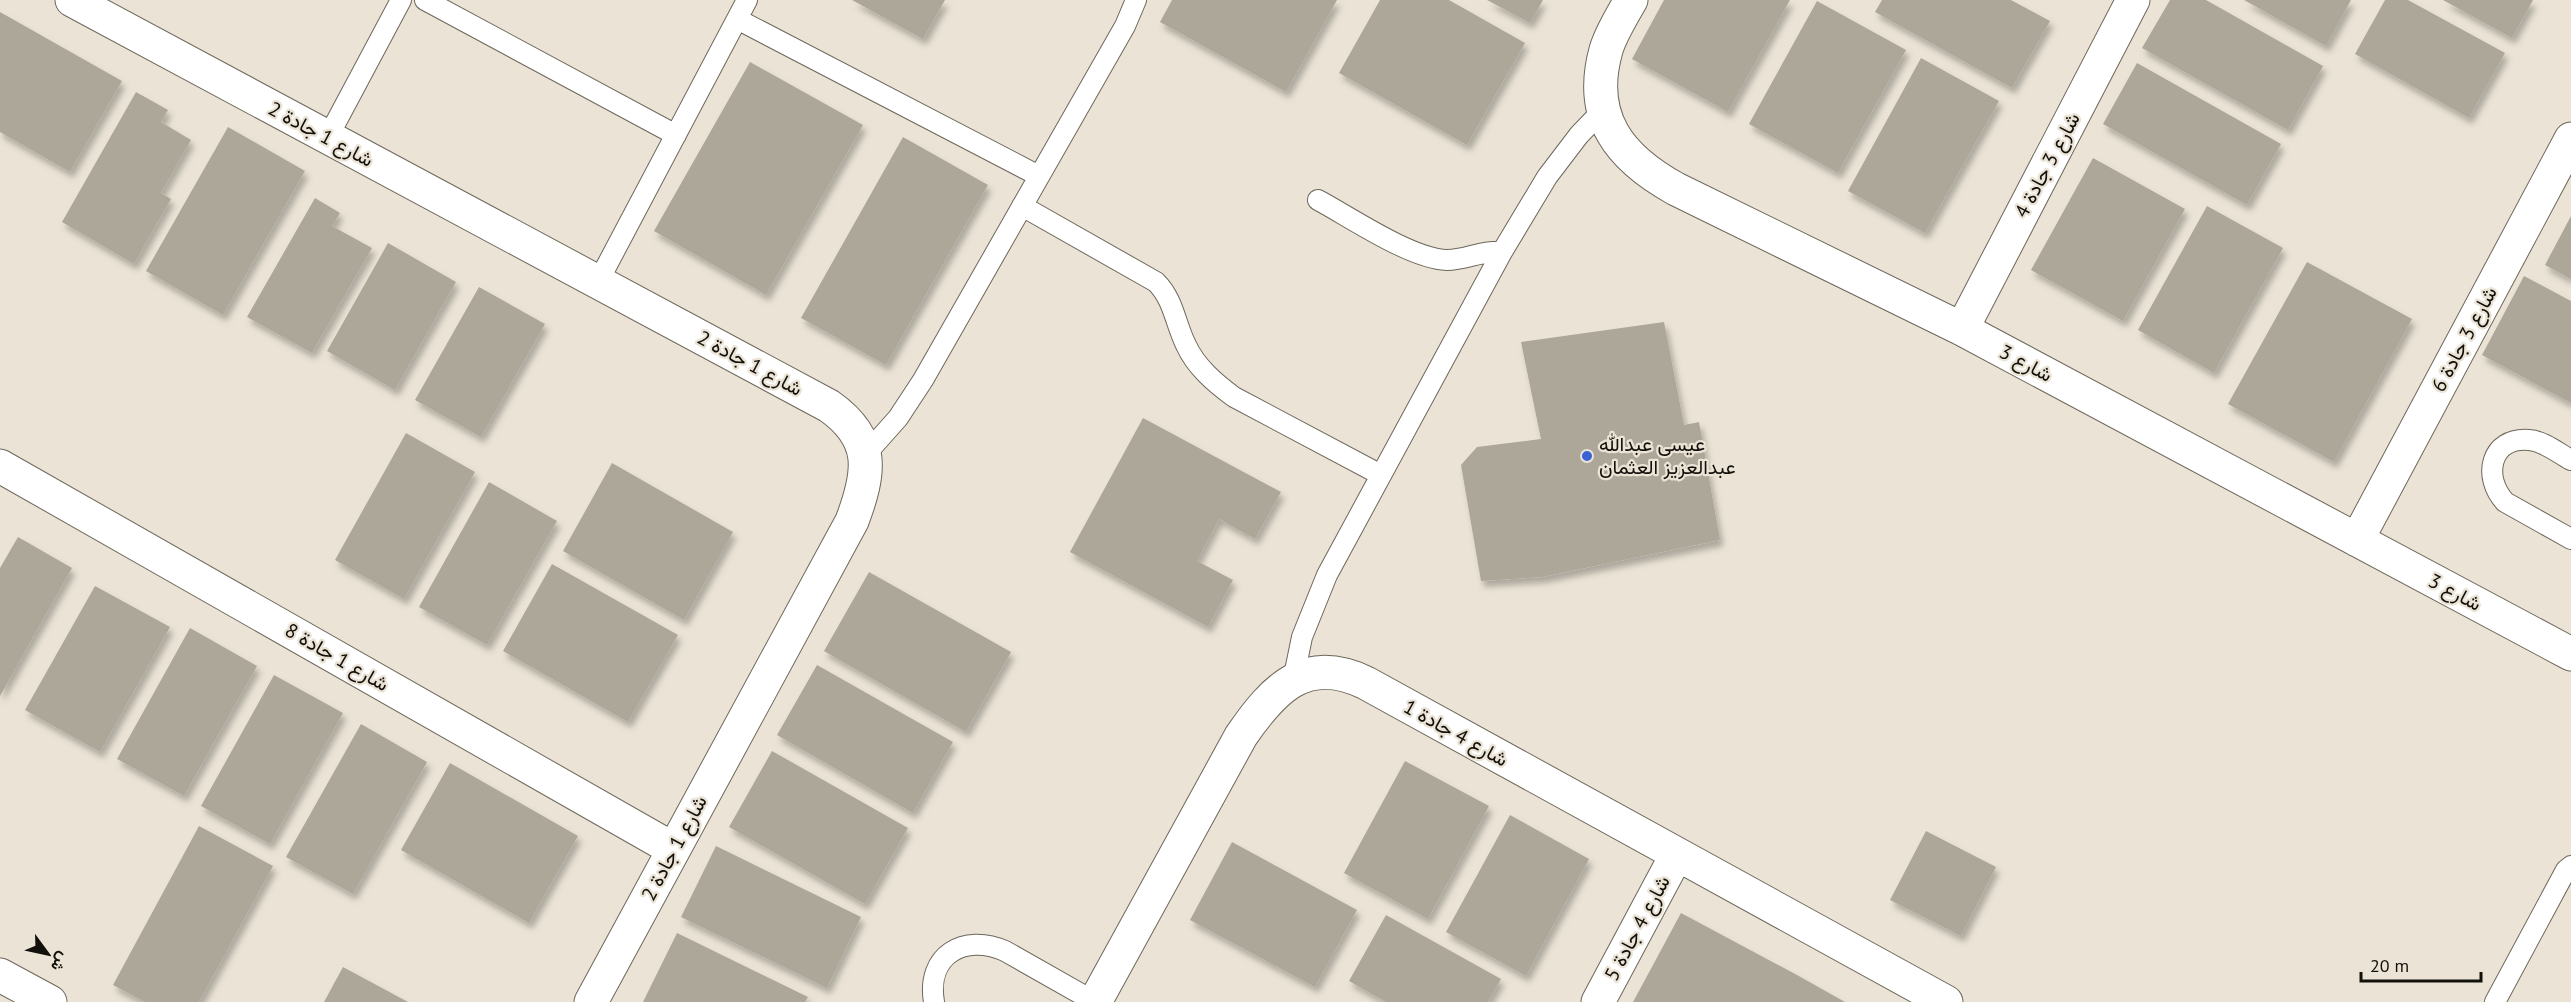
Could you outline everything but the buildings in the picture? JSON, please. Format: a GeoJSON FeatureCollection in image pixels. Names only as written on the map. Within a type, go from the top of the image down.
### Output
{"type":"FeatureCollection","features":[{"type":"Feature","properties":{"kind":"street","name":"شارع 1 جادة 2"},"geometry":{"type":"LineString","coordinates":[[72,0],[830,406],[854,427],[861,439],[866,473],[852,521],[591,1002]]}},
{"type":"Feature","properties":{"kind":"street","name":"شارع 3"},"geometry":{"type":"LineString","coordinates":[[1631,0],[1607,48],[1602,73],[1602,98],[1616,141],[1629,156],[1661,180],[1962,329],[2571,654]]}},
{"type":"Feature","properties":{"kind":"street","name":"شارع 3 جادة 4"},"geometry":{"type":"LineString","coordinates":[[1962,329],[2133,0]]}},
{"type":"Feature","properties":{"kind":"street","name":"شارع 3 جادة 6"},"geometry":{"type":"LineString","coordinates":[[2357,540],[2571,139]]}},
{"type":"Feature","properties":{"kind":"street","name":"شارع 1 جادة 8"},"geometry":{"type":"LineString","coordinates":[[0,466],[673,849]]}},
{"type":"Feature","properties":{"kind":"street","name":"شارع 4 جادة 1"},"geometry":{"type":"LineString","coordinates":[[1095,1002],[1241,736],[1265,704],[1293,681],[1323,671],[1334,671],[1358,679],[1946,1002]]}},
{"type":"Feature","properties":{"kind":"street","name":"شارع 4 جادة 5"},"geometry":{"type":"LineString","coordinates":[[1598,1002],[1677,854]]}},
{"type":"Feature","properties":{"kind":"street"},"geometry":{"type":"LineString","coordinates":[[0,975],[50,1002]]}},
{"type":"Feature","properties":{"kind":"lane"},"geometry":{"type":"LineString","coordinates":[[328,137],[401,0]]}},
{"type":"Feature","properties":{"kind":"lane"},"geometry":{"type":"LineString","coordinates":[[425,0],[676,135]]}},
{"type":"Feature","properties":{"kind":"lane"},"geometry":{"type":"LineString","coordinates":[[598,282],[747,0]]}},
{"type":"Feature","properties":{"kind":"lane"},"geometry":{"type":"LineString","coordinates":[[865,454],[898,418],[923,380],[1125,26],[1136,0]]}},
{"type":"Feature","properties":{"kind":"lane"},"geometry":{"type":"LineString","coordinates":[[737,19],[1039,176]]}},
{"type":"Feature","properties":{"kind":"lane"},"geometry":{"type":"LineString","coordinates":[[1293,681],[1302,637],[1323,585],[1502,252],[1547,177],[1579,135],[1605,108]]}},
{"type":"Feature","properties":{"kind":"lane"},"geometry":{"type":"LineString","coordinates":[[1318,200],[1404,247],[1429,257],[1448,260],[1488,251],[1502,252]]}},
{"type":"Feature","properties":{"kind":"lane"},"geometry":{"type":"LineString","coordinates":[[1022,206],[1156,282],[1170,299],[1186,347],[1213,382],[1234,397],[1381,475]]}},
{"type":"Feature","properties":{"kind":"lane"},"geometry":{"type":"LineString","coordinates":[[2571,460],[2542,443],[2520,440],[2501,449],[2494,458],[2491,470],[2492,482],[2497,493],[2505,502],[2571,538]]}},
{"type":"Feature","properties":{"kind":"lane"},"geometry":{"type":"LineString","coordinates":[[2495,1002],[2566,870],[2571,866]]}},
{"type":"Feature","properties":{"kind":"lane"},"geometry":{"type":"LineString","coordinates":[[934,1002],[932,987],[941,961],[964,945],[977,943],[991,945],[1005,951],[1095,1002]]}},
{"type":"Feature","properties":{"kind":"place","name":"عيسى عبدالله عبدالعزيز العثمان"},"geometry":{"type":"Point","coordinates":[1587,456]}}]}
